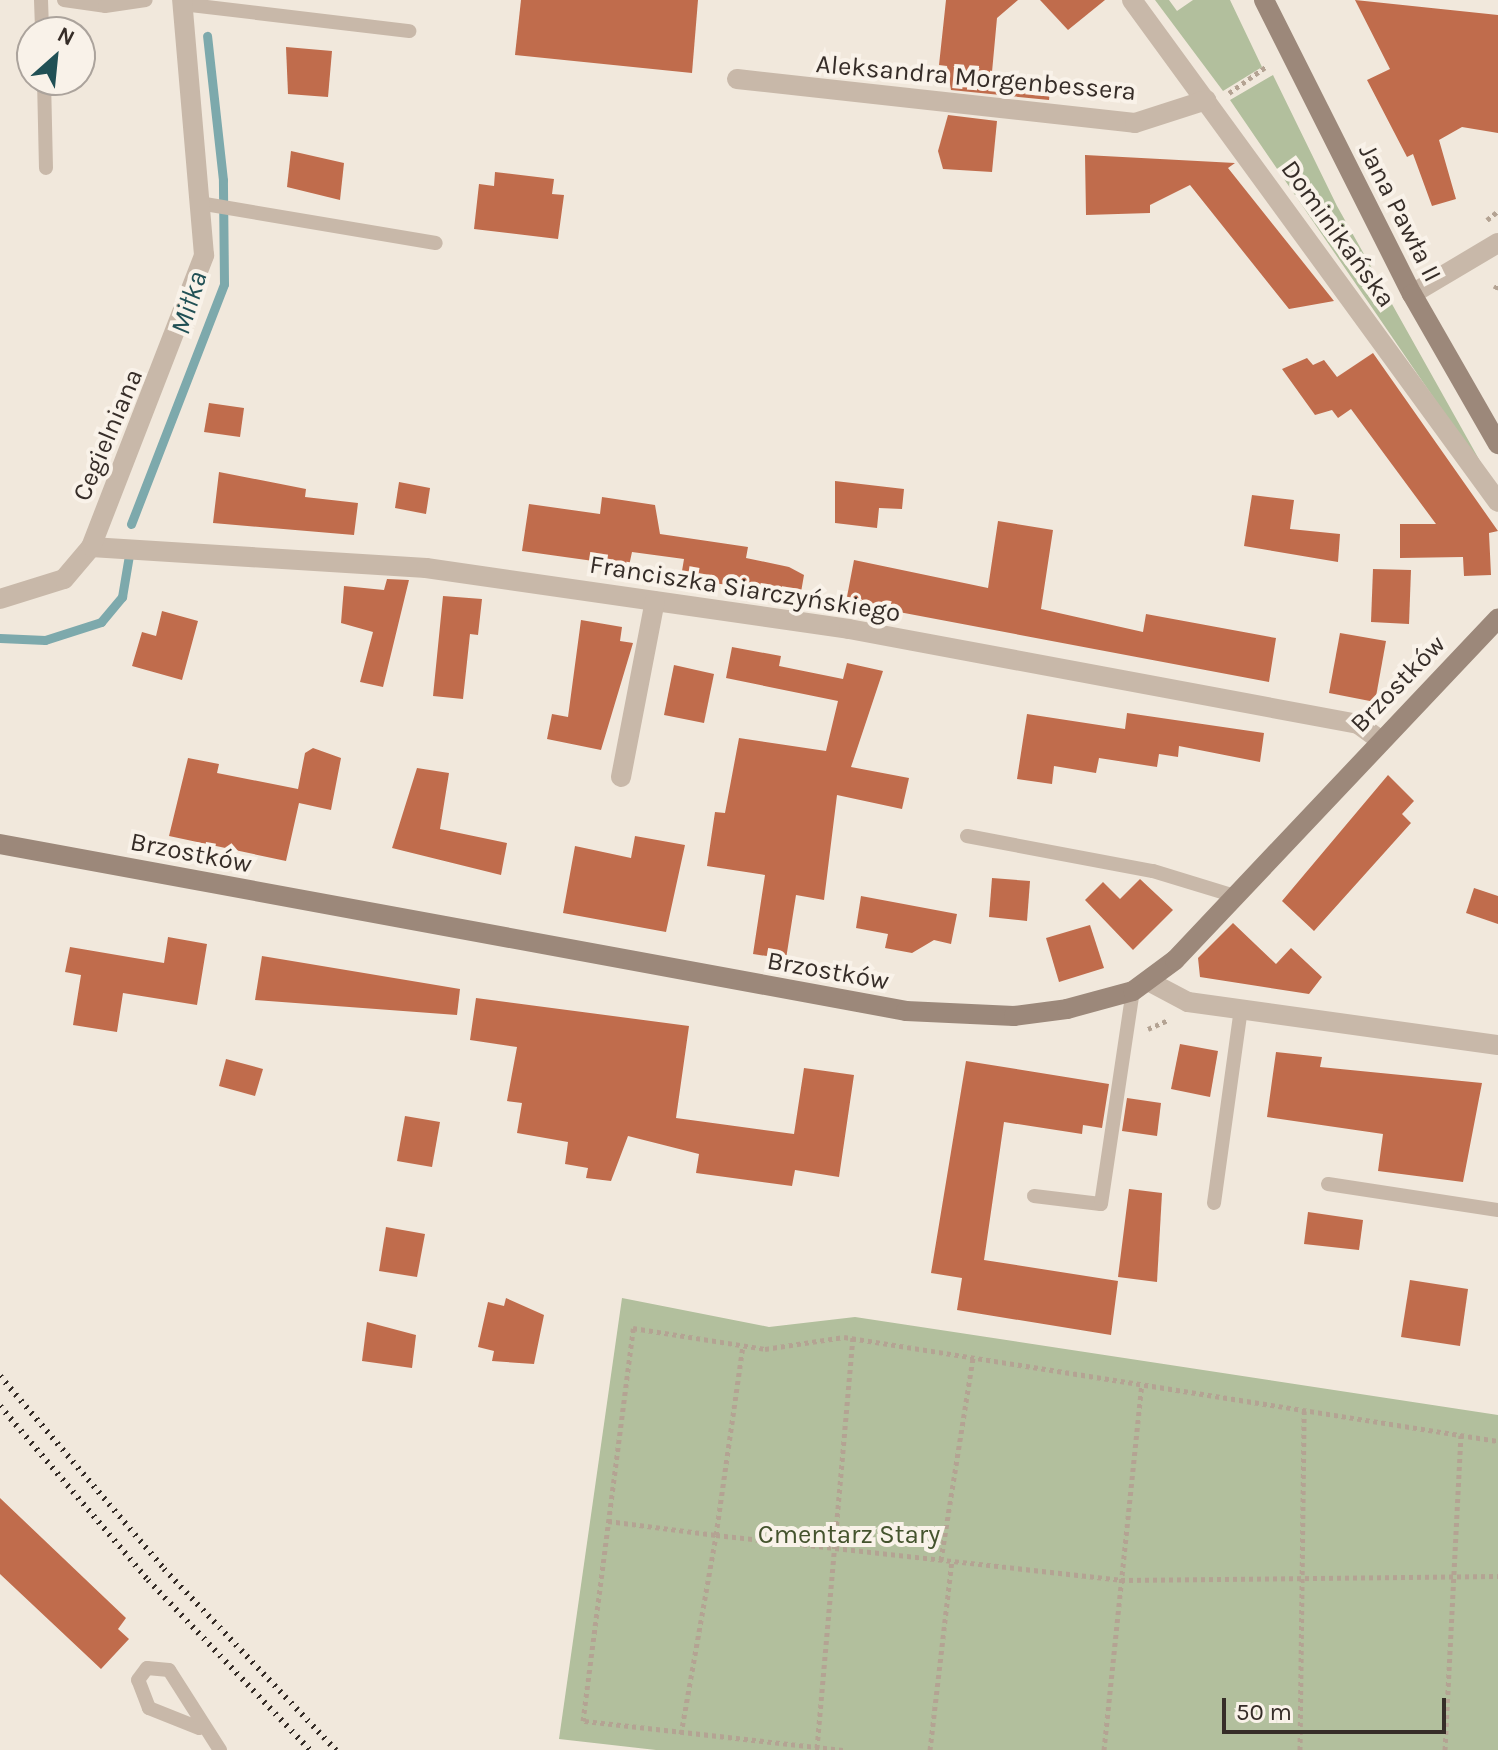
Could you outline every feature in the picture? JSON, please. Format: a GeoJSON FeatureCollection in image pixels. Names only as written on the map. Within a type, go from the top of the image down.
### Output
{"type":"FeatureCollection","features":[{"type":"Feature","properties":{"kind":"street","name":"Dominikańska"},"geometry":{"type":"LineString","coordinates":[[1132,0],[1214,98],[1498,502]]}},
{"type":"Feature","properties":{"kind":"street","name":"Jana Pawła II"},"geometry":{"type":"LineString","coordinates":[[1264,0],[1412,294],[1498,444]]}},
{"type":"Feature","properties":{"kind":"street","name":"Cegielniana"},"geometry":{"type":"LineString","coordinates":[[0,599],[64,579],[91,547],[204,255],[205,204],[182,2]]}},
{"type":"Feature","properties":{"kind":"street","name":"Aleksandra Morgenbessera"},"geometry":{"type":"LineString","coordinates":[[737,79],[1135,123],[1214,98]]}},
{"type":"Feature","properties":{"kind":"street"},"geometry":{"type":"LineString","coordinates":[[1412,294],[1498,243]]}},
{"type":"Feature","properties":{"kind":"street","name":"Franciszka Siarczyńskiego"},"geometry":{"type":"LineString","coordinates":[[91,547],[426,568],[849,629],[1358,724],[1380,740]]}},
{"type":"Feature","properties":{"kind":"street"},"geometry":{"type":"LineString","coordinates":[[621,777],[655,601]]}},
{"type":"Feature","properties":{"kind":"street","name":"Brzostków"},"geometry":{"type":"LineString","coordinates":[[0,844],[906,1011],[1014,1016],[1142,986],[1235,896],[1498,618]]}},
{"type":"Feature","properties":{"kind":"street"},"geometry":{"type":"LineString","coordinates":[[1142,986],[1188,1002],[1498,1045]]}},
{"type":"Feature","properties":{"kind":"lane"},"geometry":{"type":"LineString","coordinates":[[64,0],[105,6],[146,0]]}},
{"type":"Feature","properties":{"kind":"lane"},"geometry":{"type":"LineString","coordinates":[[182,2],[409,31]]}},
{"type":"Feature","properties":{"kind":"lane"},"geometry":{"type":"LineString","coordinates":[[44,96],[46,168]]}},
{"type":"Feature","properties":{"kind":"lane"},"geometry":{"type":"LineString","coordinates":[[205,204],[436,243]]}},
{"type":"Feature","properties":{"kind":"lane"},"geometry":{"type":"LineString","coordinates":[[967,836],[1153,871],[1235,896]]}},
{"type":"Feature","properties":{"kind":"lane"},"geometry":{"type":"LineString","coordinates":[[1034,1196],[1101,1204],[1142,986]]}},
{"type":"Feature","properties":{"kind":"lane"},"geometry":{"type":"LineString","coordinates":[[1214,1203],[1241,1009]]}},
{"type":"Feature","properties":{"kind":"lane"},"geometry":{"type":"LineString","coordinates":[[1328,1184],[1498,1210]]}},
{"type":"Feature","properties":{"kind":"lane"},"geometry":{"type":"LineString","coordinates":[[199,1728],[149,1708],[138,1680],[147,1668],[169,1670],[199,1728],[220,1750]]}},
{"type":"Feature","properties":{"kind":"path"},"geometry":{"type":"LineString","coordinates":[[1214,98],[1268,68]]}},
{"type":"Feature","properties":{"kind":"path"},"geometry":{"type":"LineString","coordinates":[[843,1750],[583,1721],[633,1328],[743,1346],[853,1338],[1498,1441]]}},
{"type":"Feature","properties":{"kind":"path"},"geometry":{"type":"LineString","coordinates":[[817,1748],[832,1547],[853,1338]]}},
{"type":"Feature","properties":{"kind":"path"},"geometry":{"type":"LineString","coordinates":[[681,1734],[716,1535],[743,1346]]}},
{"type":"Feature","properties":{"kind":"path"},"geometry":{"type":"LineString","coordinates":[[941,1560],[973,1358]]}},
{"type":"Feature","properties":{"kind":"path"},"geometry":{"type":"LineString","coordinates":[[1104,1750],[1142,1385]]}},
{"type":"Feature","properties":{"kind":"path"},"geometry":{"type":"LineString","coordinates":[[1300,1750],[1304,1411]]}},
{"type":"Feature","properties":{"kind":"path"},"geometry":{"type":"LineString","coordinates":[[1445,1750],[1461,1435]]}},
{"type":"Feature","properties":{"kind":"path"},"geometry":{"type":"LineString","coordinates":[[608,1521],[1121,1580],[1498,1576]]}},
{"type":"Feature","properties":{"kind":"path"},"geometry":{"type":"LineString","coordinates":[[930,1750],[952,1561]]}},
{"type":"Feature","properties":{"kind":"green space"},"geometry":{"type":"Polygon","coordinates":[[[1155,0],[1169,0],[1177,11],[1193,0],[1230,0],[1262,67],[1223,91],[1155,0]]]}},
{"type":"Feature","properties":{"kind":"green space"},"geometry":{"type":"Polygon","coordinates":[[[1273,75],[1337,206],[1494,486],[1230,100],[1273,75]]]}},
{"type":"Feature","properties":{"kind":"green space","name":"Cmentarz Stary"},"geometry":{"type":"Polygon","coordinates":[[[622,1298],[769,1327],[855,1317],[1498,1415],[1498,1750],[656,1750],[559,1739],[622,1298]]]}},
{"type":"Feature","properties":{"kind":"building"},"geometry":{"type":"Polygon","coordinates":[[[521,0],[698,0],[692,73],[515,55],[521,0]]]}},
{"type":"Feature","properties":{"kind":"building"},"geometry":{"type":"Polygon","coordinates":[[[946,0],[1018,0],[997,18],[992,72],[1051,78],[1049,100],[951,90],[947,66],[939,65],[946,0]]]}},
{"type":"Feature","properties":{"kind":"building"},"geometry":{"type":"Polygon","coordinates":[[[1040,0],[1105,0],[1068,30],[1040,0]]]}},
{"type":"Feature","properties":{"kind":"building"},"geometry":{"type":"Polygon","coordinates":[[[1355,0],[1498,15],[1498,133],[1462,127],[1439,140],[1456,199],[1432,206],[1413,154],[1407,157],[1367,80],[1390,69],[1355,0]]]}},
{"type":"Feature","properties":{"kind":"building"},"geometry":{"type":"Polygon","coordinates":[[[286,47],[332,51],[328,97],[288,94],[286,47]]]}},
{"type":"Feature","properties":{"kind":"building"},"geometry":{"type":"Polygon","coordinates":[[[948,115],[997,121],[992,172],[943,169],[938,151],[948,115]]]}},
{"type":"Feature","properties":{"kind":"building"},"geometry":{"type":"Polygon","coordinates":[[[291,151],[344,163],[340,200],[287,187],[291,151]]]}},
{"type":"Feature","properties":{"kind":"building"},"geometry":{"type":"Polygon","coordinates":[[[1085,155],[1235,163],[1228,168],[1334,301],[1289,309],[1190,185],[1150,205],[1150,213],[1086,215],[1085,155]]]}},
{"type":"Feature","properties":{"kind":"building"},"geometry":{"type":"Polygon","coordinates":[[[495,172],[554,179],[552,194],[564,195],[558,239],[474,229],[479,184],[494,186],[495,172]]]}},
{"type":"Feature","properties":{"kind":"building"},"geometry":{"type":"Polygon","coordinates":[[[1373,353],[1498,531],[1489,533],[1491,575],[1464,576],[1463,557],[1400,558],[1400,524],[1436,524],[1351,409],[1338,418],[1332,410],[1315,415],[1282,369],[1307,358],[1313,365],[1324,360],[1337,377],[1373,353]]]}},
{"type":"Feature","properties":{"kind":"building"},"geometry":{"type":"Polygon","coordinates":[[[209,403],[244,408],[240,437],[204,432],[209,403]]]}},
{"type":"Feature","properties":{"kind":"building"},"geometry":{"type":"Polygon","coordinates":[[[219,472],[306,489],[305,497],[358,503],[354,535],[213,523],[219,472]]]}},
{"type":"Feature","properties":{"kind":"building"},"geometry":{"type":"Polygon","coordinates":[[[835,481],[904,489],[902,509],[879,508],[877,528],[835,523],[835,481]]]}},
{"type":"Feature","properties":{"kind":"building"},"geometry":{"type":"Polygon","coordinates":[[[399,482],[430,488],[426,514],[395,508],[399,482]]]}},
{"type":"Feature","properties":{"kind":"building"},"geometry":{"type":"Polygon","coordinates":[[[1252,495],[1294,500],[1290,529],[1340,534],[1338,562],[1244,546],[1252,495]]]}},
{"type":"Feature","properties":{"kind":"building"},"geometry":{"type":"Polygon","coordinates":[[[602,497],[655,505],[660,534],[748,547],[746,558],[789,567],[804,575],[800,598],[681,577],[684,559],[632,552],[629,566],[522,551],[529,504],[600,514],[602,497]]]}},
{"type":"Feature","properties":{"kind":"building"},"geometry":{"type":"Polygon","coordinates":[[[998,521],[1053,530],[1041,609],[1143,632],[1146,614],[1276,638],[1269,682],[846,602],[854,560],[988,588],[998,521]]]}},
{"type":"Feature","properties":{"kind":"building"},"geometry":{"type":"Polygon","coordinates":[[[1373,569],[1411,570],[1409,624],[1371,622],[1373,569]]]}},
{"type":"Feature","properties":{"kind":"building"},"geometry":{"type":"Polygon","coordinates":[[[387,579],[409,580],[383,687],[360,682],[373,632],[341,623],[344,586],[384,590],[387,579]]]}},
{"type":"Feature","properties":{"kind":"building"},"geometry":{"type":"Polygon","coordinates":[[[443,596],[482,599],[478,635],[470,634],[463,699],[433,696],[443,596]]]}},
{"type":"Feature","properties":{"kind":"building"},"geometry":{"type":"Polygon","coordinates":[[[162,611],[198,621],[182,680],[132,666],[142,632],[156,636],[162,611]]]}},
{"type":"Feature","properties":{"kind":"building"},"geometry":{"type":"Polygon","coordinates":[[[581,620],[622,627],[620,641],[633,643],[601,750],[547,739],[552,714],[568,717],[581,620]]]}},
{"type":"Feature","properties":{"kind":"building"},"geometry":{"type":"Polygon","coordinates":[[[1340,633],[1386,641],[1375,702],[1329,693],[1340,633]]]}},
{"type":"Feature","properties":{"kind":"building"},"geometry":{"type":"Polygon","coordinates":[[[732,647],[781,656],[779,666],[843,679],[847,663],[883,671],[851,767],[909,778],[902,809],[837,795],[824,900],[796,895],[786,959],[753,954],[765,875],[707,866],[715,812],[725,813],[739,738],[826,751],[838,701],[726,678],[732,647]]]}},
{"type":"Feature","properties":{"kind":"building"},"geometry":{"type":"Polygon","coordinates":[[[674,665],[714,674],[704,723],[664,715],[674,665]]]}},
{"type":"Feature","properties":{"kind":"building"},"geometry":{"type":"Polygon","coordinates":[[[1127,713],[1264,733],[1260,762],[1179,746],[1178,757],[1159,754],[1157,767],[1099,758],[1096,773],[1054,766],[1052,784],[1017,779],[1027,714],[1125,729],[1127,713]]]}},
{"type":"Feature","properties":{"kind":"building"},"geometry":{"type":"Polygon","coordinates":[[[313,748],[341,758],[331,810],[299,803],[286,861],[169,836],[188,758],[219,764],[217,773],[298,789],[305,753],[313,748]]]}},
{"type":"Feature","properties":{"kind":"building"},"geometry":{"type":"Polygon","coordinates":[[[417,768],[449,773],[440,829],[507,843],[501,875],[392,848],[417,768]]]}},
{"type":"Feature","properties":{"kind":"building"},"geometry":{"type":"Polygon","coordinates":[[[1388,775],[1414,801],[1402,814],[1411,823],[1314,931],[1282,901],[1388,775]]]}},
{"type":"Feature","properties":{"kind":"building"},"geometry":{"type":"Polygon","coordinates":[[[635,836],[685,845],[666,932],[563,913],[575,846],[631,858],[635,836]]]}},
{"type":"Feature","properties":{"kind":"building"},"geometry":{"type":"Polygon","coordinates":[[[992,878],[1030,881],[1027,921],[989,917],[992,878]]]}},
{"type":"Feature","properties":{"kind":"building"},"geometry":{"type":"Polygon","coordinates":[[[1140,879],[1173,910],[1133,950],[1085,900],[1103,882],[1120,899],[1140,879]]]}},
{"type":"Feature","properties":{"kind":"building"},"geometry":{"type":"Polygon","coordinates":[[[1474,888],[1498,896],[1498,924],[1466,913],[1474,888]]]}},
{"type":"Feature","properties":{"kind":"building"},"geometry":{"type":"Polygon","coordinates":[[[861,896],[957,914],[951,944],[934,940],[912,953],[885,948],[888,934],[856,928],[861,896]]]}},
{"type":"Feature","properties":{"kind":"building"},"geometry":{"type":"Polygon","coordinates":[[[1233,923],[1276,964],[1291,948],[1322,977],[1309,994],[1200,977],[1198,958],[1233,923]]]}},
{"type":"Feature","properties":{"kind":"building"},"geometry":{"type":"Polygon","coordinates":[[[1090,925],[1104,968],[1059,982],[1046,938],[1090,925]]]}},
{"type":"Feature","properties":{"kind":"building"},"geometry":{"type":"Polygon","coordinates":[[[168,937],[207,944],[197,1005],[123,993],[117,1032],[73,1025],[81,975],[65,972],[70,947],[164,963],[168,937]]]}},
{"type":"Feature","properties":{"kind":"building"},"geometry":{"type":"Polygon","coordinates":[[[262,956],[460,989],[457,1015],[255,1000],[262,956]]]}},
{"type":"Feature","properties":{"kind":"building"},"geometry":{"type":"Polygon","coordinates":[[[476,998],[689,1026],[676,1118],[794,1134],[804,1068],[854,1075],[839,1177],[795,1170],[792,1186],[696,1173],[699,1154],[628,1136],[611,1181],[586,1178],[588,1168],[565,1164],[568,1142],[517,1133],[522,1103],[507,1101],[517,1047],[470,1040],[476,998]]]}},
{"type":"Feature","properties":{"kind":"building"},"geometry":{"type":"Polygon","coordinates":[[[1180,1044],[1218,1051],[1210,1097],[1171,1089],[1180,1044]]]}},
{"type":"Feature","properties":{"kind":"building"},"geometry":{"type":"Polygon","coordinates":[[[1276,1052],[1322,1057],[1320,1067],[1482,1083],[1463,1182],[1378,1171],[1383,1134],[1267,1117],[1276,1052]]]}},
{"type":"Feature","properties":{"kind":"building"},"geometry":{"type":"Polygon","coordinates":[[[226,1059],[263,1069],[255,1096],[219,1086],[226,1059]]]}},
{"type":"Feature","properties":{"kind":"building"},"geometry":{"type":"Polygon","coordinates":[[[966,1061],[1109,1084],[1102,1128],[1083,1125],[1082,1134],[1004,1122],[984,1260],[1118,1281],[1111,1335],[957,1310],[962,1278],[931,1273],[966,1061]]]}},
{"type":"Feature","properties":{"kind":"building"},"geometry":{"type":"Polygon","coordinates":[[[1127,1098],[1161,1103],[1157,1136],[1122,1131],[1127,1098]]]}},
{"type":"Feature","properties":{"kind":"building"},"geometry":{"type":"Polygon","coordinates":[[[405,1116],[440,1122],[432,1167],[397,1161],[405,1116]]]}},
{"type":"Feature","properties":{"kind":"building"},"geometry":{"type":"Polygon","coordinates":[[[1129,1189],[1162,1193],[1157,1282],[1118,1277],[1129,1189]]]}},
{"type":"Feature","properties":{"kind":"building"},"geometry":{"type":"Polygon","coordinates":[[[1308,1212],[1363,1220],[1359,1250],[1304,1244],[1308,1212]]]}},
{"type":"Feature","properties":{"kind":"building"},"geometry":{"type":"Polygon","coordinates":[[[386,1227],[425,1234],[417,1277],[379,1271],[386,1227]]]}},
{"type":"Feature","properties":{"kind":"building"},"geometry":{"type":"Polygon","coordinates":[[[1410,1280],[1468,1289],[1460,1346],[1401,1337],[1410,1280]]]}},
{"type":"Feature","properties":{"kind":"building"},"geometry":{"type":"Polygon","coordinates":[[[506,1298],[544,1315],[534,1364],[492,1361],[494,1351],[478,1347],[488,1302],[504,1306],[506,1298]]]}},
{"type":"Feature","properties":{"kind":"building"},"geometry":{"type":"Polygon","coordinates":[[[367,1322],[416,1335],[412,1368],[362,1361],[367,1322]]]}},
{"type":"Feature","properties":{"kind":"building"},"geometry":{"type":"Polygon","coordinates":[[[0,1498],[126,1618],[118,1629],[129,1639],[101,1669],[0,1574],[0,1498]]]}},
{"type":"Feature","properties":{"kind":"waterway","name":"Miłka"},"geometry":{"type":"LineString","coordinates":[[131,524],[224,284],[223,180],[207,36]]}},
{"type":"Feature","properties":{"kind":"waterway","name":"Miłka"},"geometry":{"type":"LineString","coordinates":[[0,638],[45,640],[101,622],[122,597],[129,555]]}},
{"type":"Feature","properties":{"kind":"railway"},"geometry":{"type":"LineString","coordinates":[[0,1376],[164,1569],[336,1750]]}},
{"type":"Feature","properties":{"kind":"railway"},"geometry":{"type":"LineString","coordinates":[[0,1406],[148,1580],[310,1750]]}}]}
